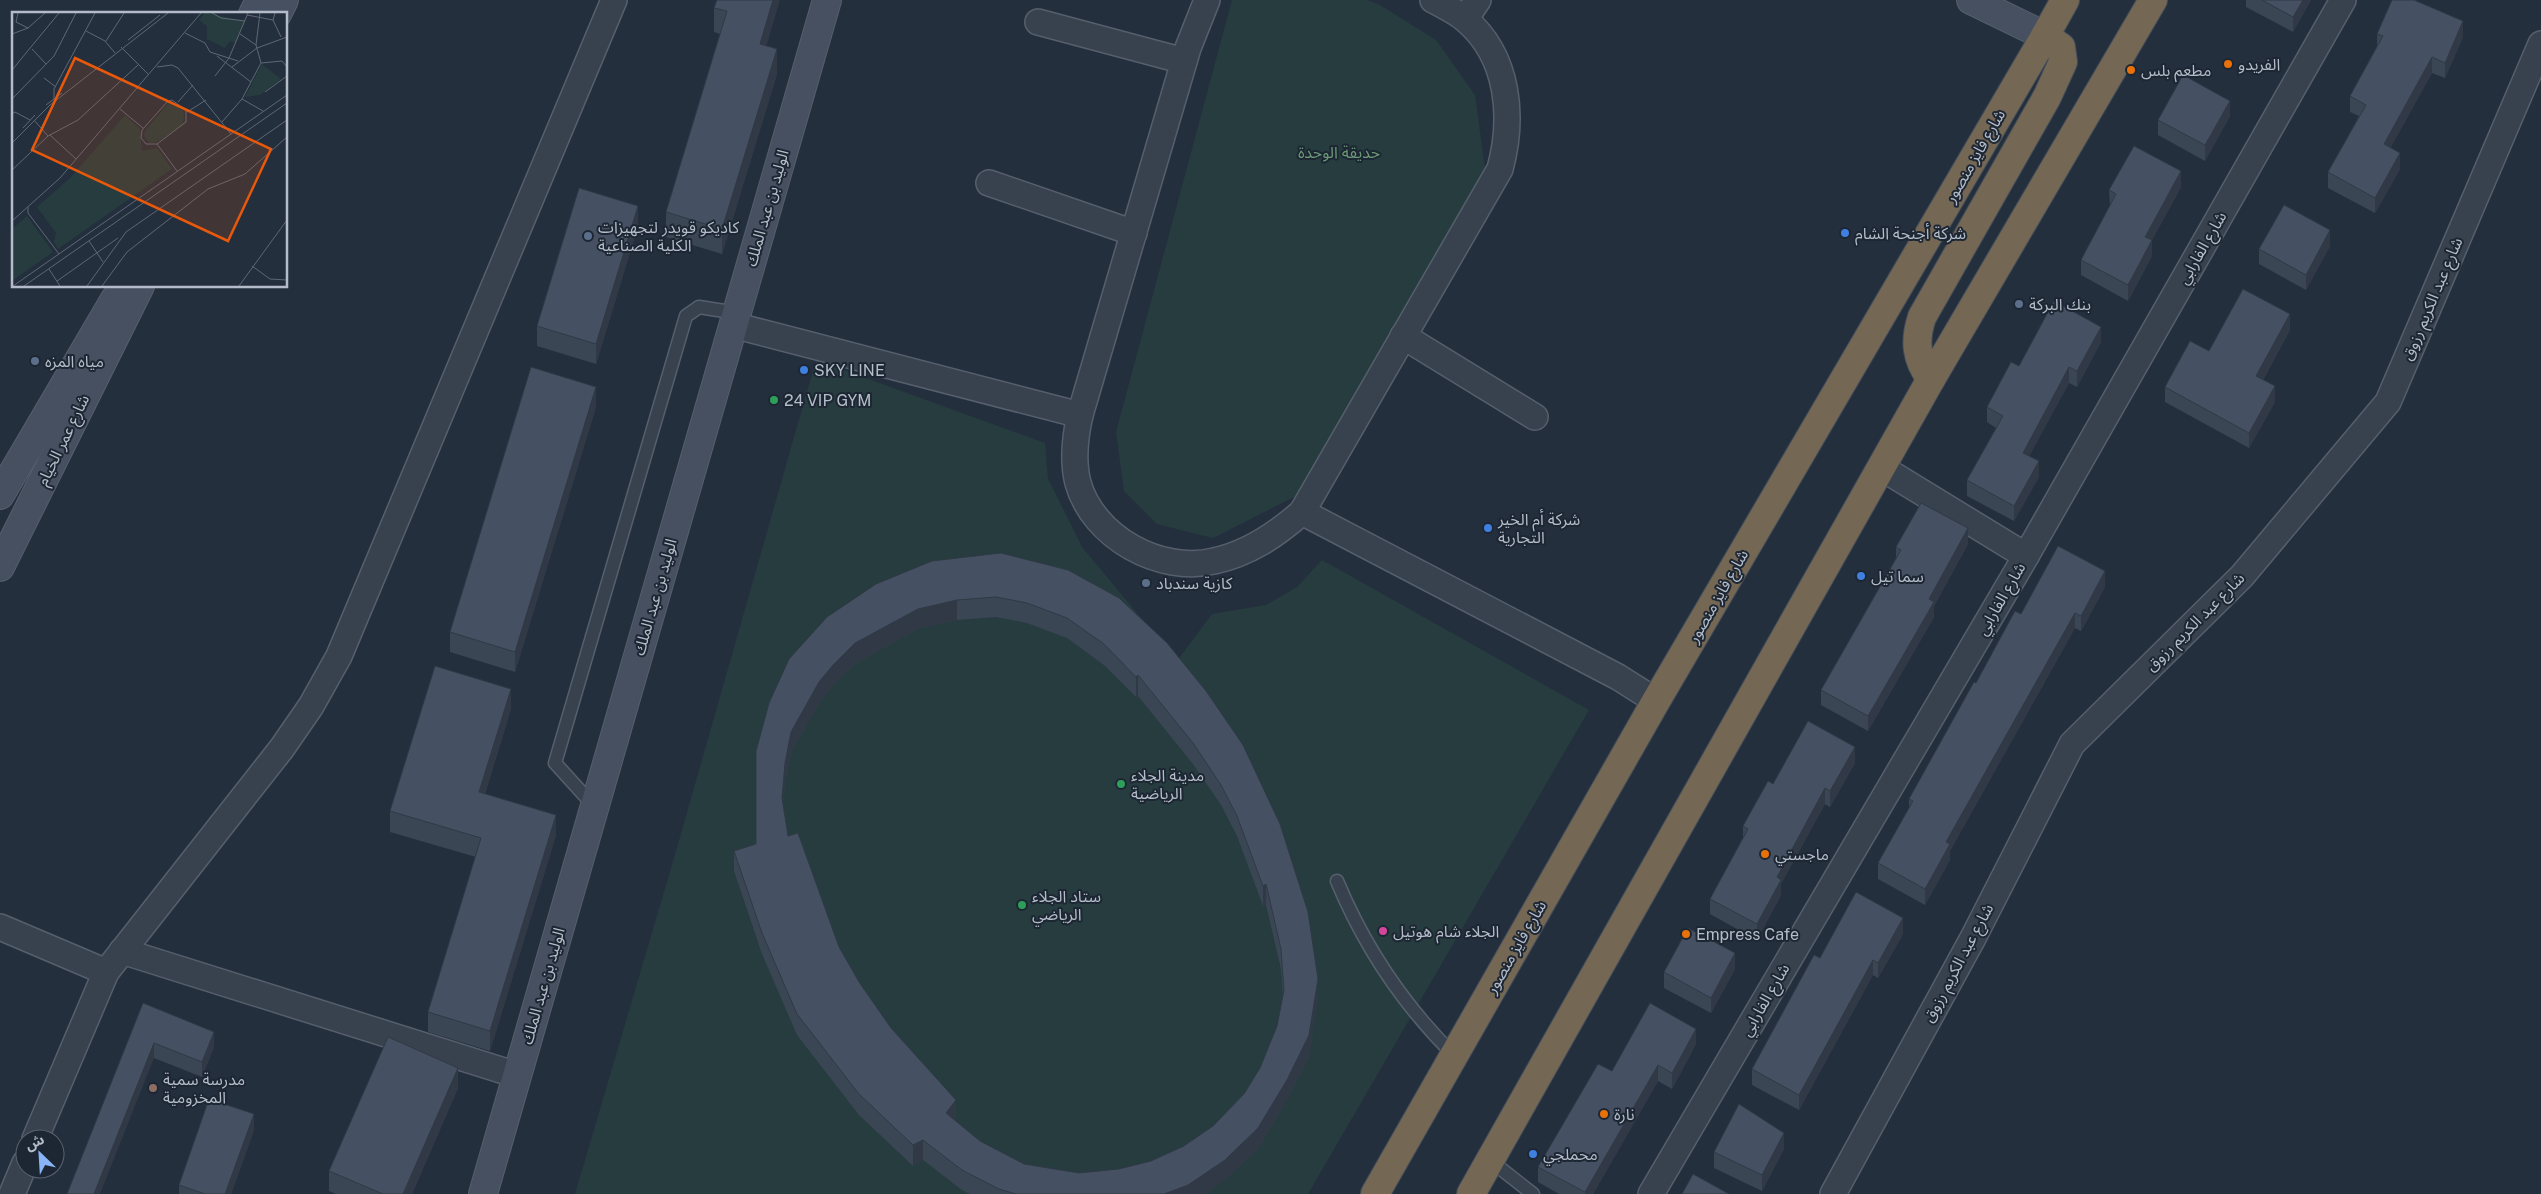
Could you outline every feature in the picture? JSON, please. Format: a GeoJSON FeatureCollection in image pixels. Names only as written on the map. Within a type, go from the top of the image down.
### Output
{"type":"FeatureCollection","features":[{"type":"Feature","properties":{"kind":"highway","name":"شارع فايز منصور"},"geometry":{"type":"LineString","coordinates":[[1375,1194],[1656,701],[2045,36],[2064,0]]}},
{"type":"Feature","properties":{"kind":"highway"},"geometry":{"type":"LineString","coordinates":[[1471,1194],[1931,379],[2153,0]]}},
{"type":"Feature","properties":{"kind":"highway"},"geometry":{"type":"LineString","coordinates":[[1931,379],[1918,355],[1916,339],[1918,328],[2047,97],[2063,62],[2061,47],[2045,36]]}},
{"type":"Feature","properties":{"kind":"main road"},"geometry":{"type":"LineString","coordinates":[[254,12],[260,0]]}},
{"type":"Feature","properties":{"kind":"main road"},"geometry":{"type":"LineString","coordinates":[[278,12],[284,0]]}},
{"type":"Feature","properties":{"kind":"main road","name":"الوليد بن عبد الملك"},"geometry":{"type":"LineString","coordinates":[[483,1194],[827,0]]}},
{"type":"Feature","properties":{"kind":"main road"},"geometry":{"type":"LineString","coordinates":[[1971,0],[2045,36]]}},
{"type":"Feature","properties":{"kind":"main road","name":"شارع عمر الخيام"},"geometry":{"type":"LineString","coordinates":[[0,495],[121,288]]}},
{"type":"Feature","properties":{"kind":"main road","name":"شارع عمر الخيام"},"geometry":{"type":"LineString","coordinates":[[1,564],[139,288]]}},
{"type":"Feature","properties":{"kind":"main road"},"geometry":{"type":"LineString","coordinates":[[32,440],[57,452]]}},
{"type":"Feature","properties":{"kind":"main road"},"geometry":{"type":"LineString","coordinates":[[0,503],[26,514]]}},
{"type":"Feature","properties":{"kind":"street"},"geometry":{"type":"LineString","coordinates":[[39,1129],[106,972],[282,748],[310,706],[339,656],[614,0]]}},
{"type":"Feature","properties":{"kind":"street"},"geometry":{"type":"LineString","coordinates":[[1207,0],[1199,16],[1184,61],[1080,415],[1075,449],[1078,484],[1089,506],[1103,525],[1121,541],[1142,553],[1164,560],[1188,564],[1212,562],[1254,547],[1287,525],[1302,512],[1500,169],[1505,151],[1508,115],[1501,75],[1493,54],[1481,35],[1472,10],[1433,0]]}},
{"type":"Feature","properties":{"kind":"street","name":"شارع الفارابي"},"geometry":{"type":"LineString","coordinates":[[1651,1194],[2026,556],[2343,0]]}},
{"type":"Feature","properties":{"kind":"street"},"geometry":{"type":"LineString","coordinates":[[1038,22],[1184,61]]}},
{"type":"Feature","properties":{"kind":"street","name":"شارع عبد الكريم رزوق"},"geometry":{"type":"LineString","coordinates":[[1833,1194],[1973,938],[2072,744],[2242,576],[2388,402],[2541,44]]}},
{"type":"Feature","properties":{"kind":"street"},"geometry":{"type":"LineString","coordinates":[[989,183],[1134,233]]}},
{"type":"Feature","properties":{"kind":"street"},"geometry":{"type":"LineString","coordinates":[[735,319],[1080,415]]}},
{"type":"Feature","properties":{"kind":"street"},"geometry":{"type":"LineString","coordinates":[[1403,336],[1535,417]]}},
{"type":"Feature","properties":{"kind":"street"},"geometry":{"type":"LineString","coordinates":[[1882,468],[2026,556]]}},
{"type":"Feature","properties":{"kind":"street"},"geometry":{"type":"LineString","coordinates":[[1302,512],[1618,677],[1656,701]]}},
{"type":"Feature","properties":{"kind":"street"},"geometry":{"type":"LineString","coordinates":[[0,927],[106,972]]}},
{"type":"Feature","properties":{"kind":"street"},"geometry":{"type":"LineString","coordinates":[[122,951],[518,1075]]}},
{"type":"Feature","properties":{"kind":"street"},"geometry":{"type":"LineString","coordinates":[[12,1194],[18,1179]]}},
{"type":"Feature","properties":{"kind":"lane"},"geometry":{"type":"LineString","coordinates":[[594,807],[555,763],[686,316],[699,307],[735,319]]}},
{"type":"Feature","properties":{"kind":"lane"},"geometry":{"type":"LineString","coordinates":[[1337,881],[1357,925],[1380,967],[1416,1015],[1455,1056]]}},
{"type":"Feature","properties":{"kind":"lane"},"geometry":{"type":"LineString","coordinates":[[1491,1161],[1533,1194]]}},
{"type":"Feature","properties":{"kind":"green space","name":"حديقة الوحدة"},"geometry":{"type":"Polygon","coordinates":[[[1232,0],[1367,0],[1380,5],[1436,40],[1475,95],[1487,183],[1298,495],[1213,538],[1157,524],[1124,491],[1116,432],[1232,0]]]}},
{"type":"Feature","properties":{"kind":"green space","name":"مدينة الجلاء الرياضية"},"geometry":{"type":"Polygon","coordinates":[[[816,360],[1045,443],[1048,479],[1082,547],[1177,661],[1212,614],[1266,605],[1297,587],[1322,560],[1589,710],[1308,1194],[575,1194],[674,858],[816,360]]]}},
{"type":"Feature","properties":{"kind":"building"},"geometry":{"type":"Polygon","coordinates":[[[717,0],[773,0],[760,44],[777,49],[722,229],[666,212],[727,11],[714,8],[717,0]]]}},
{"type":"Feature","properties":{"kind":"building"},"geometry":{"type":"Polygon","coordinates":[[[2262,0],[2303,0],[2293,17],[2262,0]]]}},
{"type":"Feature","properties":{"kind":"building"},"geometry":{"type":"Polygon","coordinates":[[[2392,0],[2414,0],[2463,21],[2445,63],[2432,57],[2384,144],[2400,153],[2375,198],[2328,172],[2366,105],[2350,96],[2383,36],[2377,34],[2392,0]]]}},
{"type":"Feature","properties":{"kind":"building"},"geometry":{"type":"Polygon","coordinates":[[[2183,75],[2230,101],[2205,145],[2158,120],[2183,75]]]}},
{"type":"Feature","properties":{"kind":"building"},"geometry":{"type":"Polygon","coordinates":[[[2134,146],[2181,171],[2145,237],[2152,240],[2128,285],[2081,260],[2116,194],[2109,190],[2134,146]]]}},
{"type":"Feature","properties":{"kind":"building"},"geometry":{"type":"Polygon","coordinates":[[[579,188],[638,206],[596,344],[537,326],[579,188]]]}},
{"type":"Feature","properties":{"kind":"building"},"geometry":{"type":"Polygon","coordinates":[[[2284,205],[2330,230],[2306,275],[2259,249],[2284,205]]]}},
{"type":"Feature","properties":{"kind":"building"},"geometry":{"type":"Polygon","coordinates":[[[2243,289],[2290,314],[2256,376],[2275,386],[2249,433],[2165,387],[2190,341],[2209,351],[2243,289]]]}},
{"type":"Feature","properties":{"kind":"building"},"geometry":{"type":"Polygon","coordinates":[[[2054,301],[2101,327],[2077,371],[2069,367],[2023,453],[2039,461],[2014,506],[1967,480],[2003,416],[1987,407],[2011,362],[2019,366],[2054,301]]]}},
{"type":"Feature","properties":{"kind":"building"},"geometry":{"type":"Polygon","coordinates":[[[531,367],[596,387],[515,652],[450,632],[531,367]]]}},
{"type":"Feature","properties":{"kind":"building"},"geometry":{"type":"Polygon","coordinates":[[[1921,503],[1968,528],[1929,599],[1934,602],[1868,716],[1821,690],[1901,550],[1896,547],[1921,503]]]}},
{"type":"Feature","properties":{"kind":"building"},"geometry":{"type":"Polygon","coordinates":[[[2058,546],[2105,571],[2081,616],[2075,613],[1946,842],[1950,844],[1925,889],[1878,863],[1913,801],[1909,799],[1974,682],[1976,683],[2015,611],[2021,614],[2058,546]]]}},
{"type":"Feature","properties":{"kind":"building"},"geometry":{"type":"Polygon","coordinates":[[[1001,553],[1068,570],[1119,598],[1167,643],[1206,691],[1243,745],[1280,824],[1308,912],[1318,979],[1309,1035],[1287,1080],[1258,1128],[1225,1160],[1188,1185],[1164,1194],[1016,1194],[999,1189],[962,1170],[923,1140],[913,1145],[859,1094],[797,1014],[762,933],[734,851],[756,844],[756,751],[769,703],[789,659],[827,617],[876,584],[932,561],[1001,553]],[[996,597],[957,600],[918,609],[855,643],[819,682],[791,732],[785,763],[782,798],[788,836],[798,833],[839,947],[859,982],[891,1028],[956,1100],[946,1113],[980,1141],[1024,1164],[1079,1173],[1119,1169],[1151,1161],[1184,1146],[1213,1126],[1244,1094],[1260,1068],[1277,1026],[1284,990],[1281,949],[1266,884],[1263,886],[1237,816],[1221,785],[1193,743],[1138,675],[1136,677],[1104,644],[1067,618],[1027,603],[996,597]]]}},
{"type":"Feature","properties":{"kind":"building"},"geometry":{"type":"Polygon","coordinates":[[[435,666],[511,689],[479,792],[556,815],[490,1031],[428,1012],[481,838],[390,811],[435,666]]]}},
{"type":"Feature","properties":{"kind":"building"},"geometry":{"type":"Polygon","coordinates":[[[1808,721],[1855,747],[1830,791],[1825,788],[1777,877],[1781,880],[1757,924],[1710,899],[1748,829],[1743,826],[1768,781],[1773,784],[1808,721]]]}},
{"type":"Feature","properties":{"kind":"building"},"geometry":{"type":"Polygon","coordinates":[[[1856,892],[1903,918],[1878,963],[1873,960],[1799,1095],[1752,1069],[1814,955],[1820,958],[1856,892]]]}},
{"type":"Feature","properties":{"kind":"building"},"geometry":{"type":"Polygon","coordinates":[[[1688,928],[1735,953],[1711,998],[1664,972],[1688,928]]]}},
{"type":"Feature","properties":{"kind":"building"},"geometry":{"type":"Polygon","coordinates":[[[143,1003],[214,1032],[202,1062],[154,1043],[94,1194],[67,1194],[143,1003]]]}},
{"type":"Feature","properties":{"kind":"building"},"geometry":{"type":"Polygon","coordinates":[[[1650,1003],[1696,1029],[1672,1073],[1658,1065],[1585,1192],[1538,1167],[1598,1064],[1612,1071],[1650,1003]]]}},
{"type":"Feature","properties":{"kind":"building"},"geometry":{"type":"Polygon","coordinates":[[[388,1037],[458,1068],[403,1194],[383,1194],[329,1171],[388,1037]]]}},
{"type":"Feature","properties":{"kind":"building"},"geometry":{"type":"Polygon","coordinates":[[[209,1099],[254,1114],[225,1194],[205,1194],[179,1185],[209,1099]]]}},
{"type":"Feature","properties":{"kind":"building"},"geometry":{"type":"Polygon","coordinates":[[[1739,1104],[1784,1133],[1762,1175],[1714,1152],[1739,1104]]]}},
{"type":"Feature","properties":{"kind":"building"},"geometry":{"type":"Polygon","coordinates":[[[1693,1174],[1729,1194],[1682,1194],[1693,1174]]]}},
{"type":"Feature","properties":{"kind":"place","name":"الفريدو"},"geometry":{"type":"Point","coordinates":[2228,64]}},
{"type":"Feature","properties":{"kind":"place","name":"مطعم بلس"},"geometry":{"type":"Point","coordinates":[2131,70]}},
{"type":"Feature","properties":{"kind":"place","name":"شركة أجنحة الشام"},"geometry":{"type":"Point","coordinates":[1845,233]}},
{"type":"Feature","properties":{"kind":"place","name":"كاديكو قويدر لتجهيزات الكلية الصناعية"},"geometry":{"type":"Point","coordinates":[588,236]}},
{"type":"Feature","properties":{"kind":"place","name":"بنك البركة"},"geometry":{"type":"Point","coordinates":[2019,304]}},
{"type":"Feature","properties":{"kind":"place","name":"مياه المزه"},"geometry":{"type":"Point","coordinates":[35,361]}},
{"type":"Feature","properties":{"kind":"place","name":"SKY LINE"},"geometry":{"type":"Point","coordinates":[804,370]}},
{"type":"Feature","properties":{"kind":"place","name":"24 VIP GYM"},"geometry":{"type":"Point","coordinates":[774,400]}},
{"type":"Feature","properties":{"kind":"place","name":"شركة أم الخير التجارية"},"geometry":{"type":"Point","coordinates":[1488,528]}},
{"type":"Feature","properties":{"kind":"place","name":"سما تيل"},"geometry":{"type":"Point","coordinates":[1861,576]}},
{"type":"Feature","properties":{"kind":"place","name":"كازية سندباد"},"geometry":{"type":"Point","coordinates":[1146,583]}},
{"type":"Feature","properties":{"kind":"place","name":"مدينة الجلاء الرياضية"},"geometry":{"type":"Point","coordinates":[1121,784]}},
{"type":"Feature","properties":{"kind":"place","name":"ماجستي"},"geometry":{"type":"Point","coordinates":[1765,854]}},
{"type":"Feature","properties":{"kind":"place","name":"ستاد الجلاء الرياضي"},"geometry":{"type":"Point","coordinates":[1022,905]}},
{"type":"Feature","properties":{"kind":"place","name":"الجلاء شام هوتيل"},"geometry":{"type":"Point","coordinates":[1383,931]}},
{"type":"Feature","properties":{"kind":"place","name":"Empress Cafe"},"geometry":{"type":"Point","coordinates":[1686,934]}},
{"type":"Feature","properties":{"kind":"place","name":"مدرسة سمية المخزومية"},"geometry":{"type":"Point","coordinates":[153,1088]}},
{"type":"Feature","properties":{"kind":"place","name":"نارة"},"geometry":{"type":"Point","coordinates":[1604,1114]}},
{"type":"Feature","properties":{"kind":"place","name":"محملجي"},"geometry":{"type":"Point","coordinates":[1533,1154]}}]}
